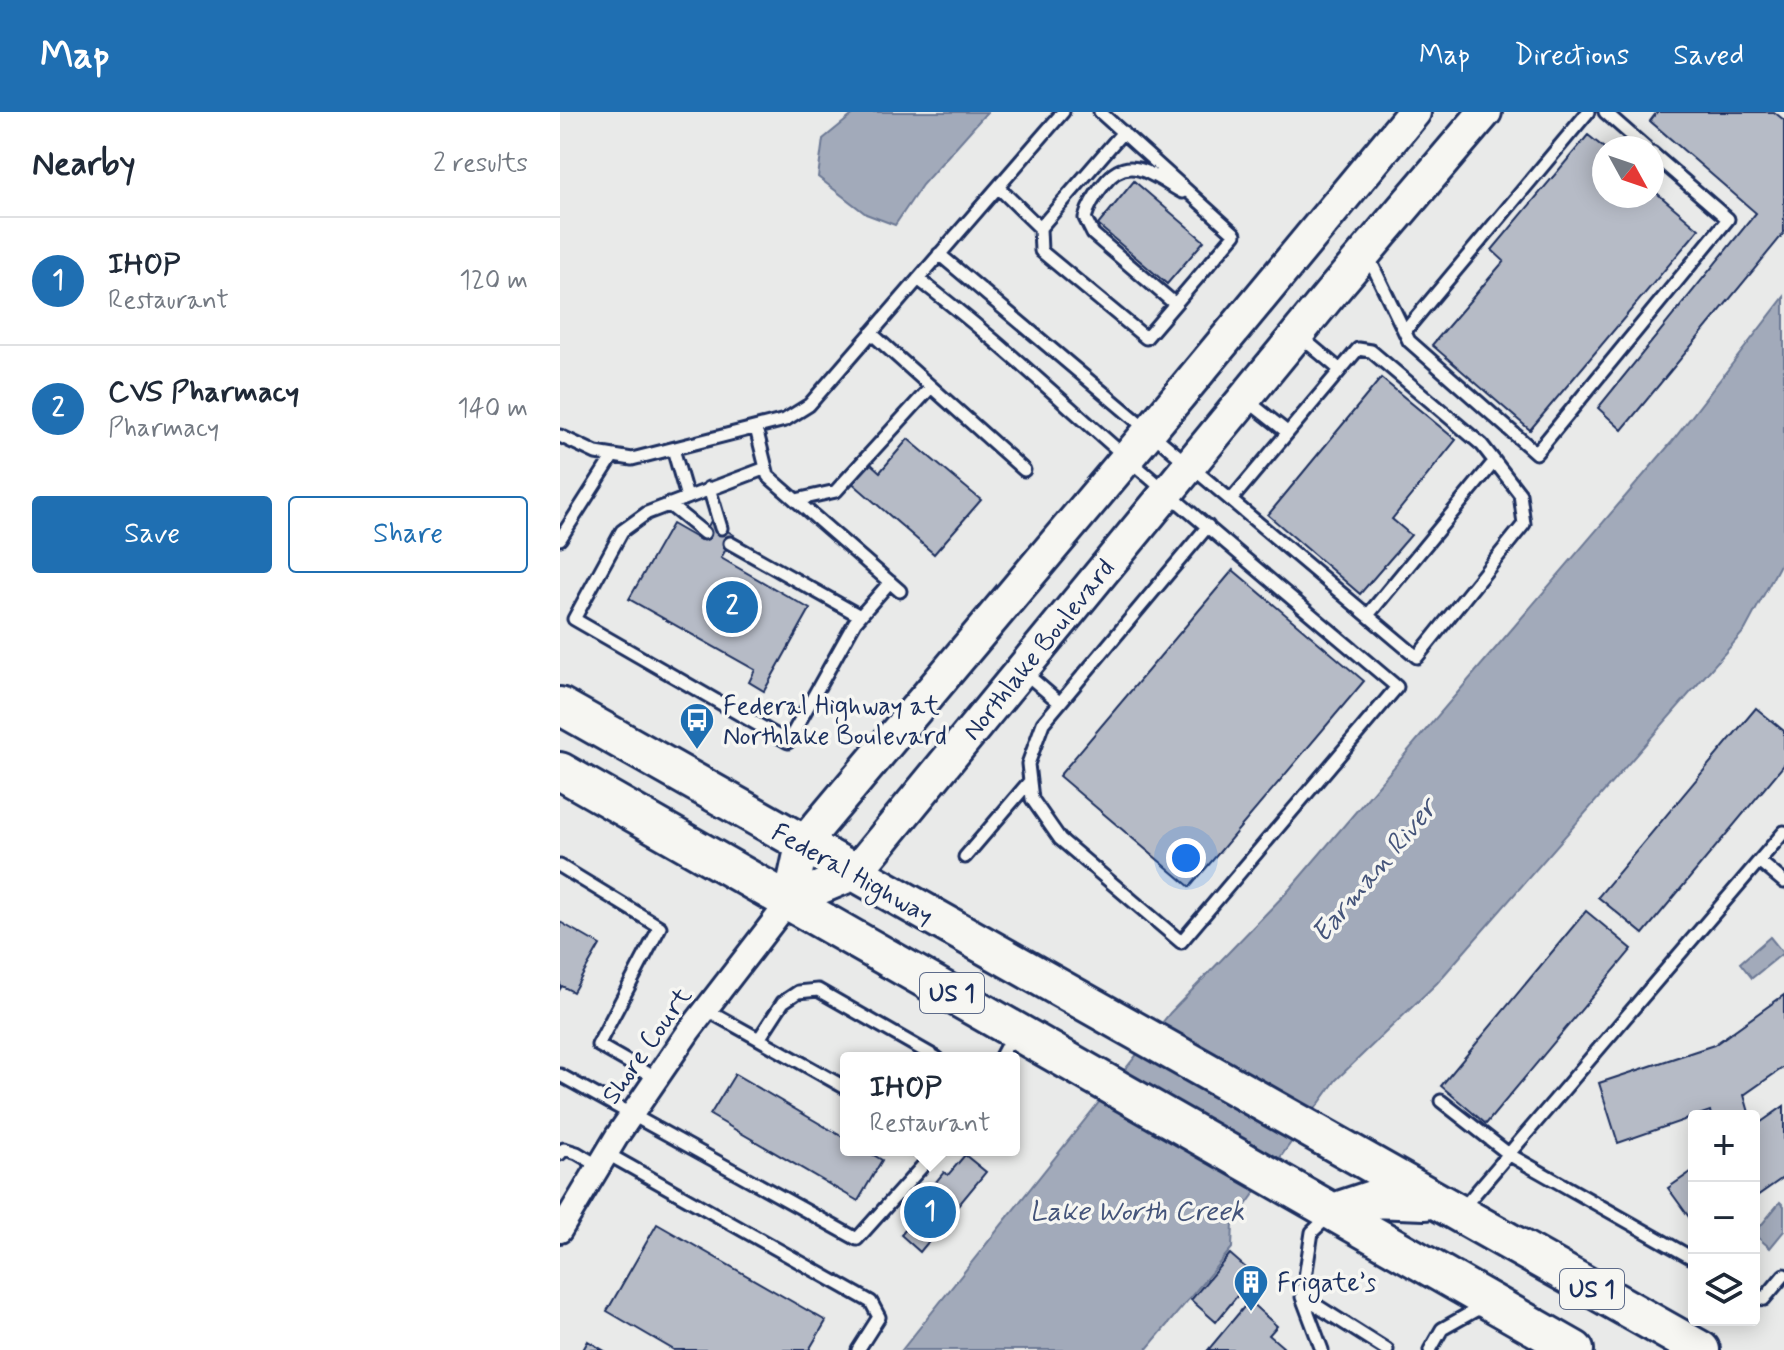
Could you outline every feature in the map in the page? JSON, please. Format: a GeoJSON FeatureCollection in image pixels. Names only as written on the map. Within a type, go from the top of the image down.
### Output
{"type":"FeatureCollection","features":[{"type":"Feature","properties":{"kind":"main road","name":"Northlake Boulevard"},"geometry":{"type":"LineString","coordinates":[[790,900],[802,845],[1414,112]]}},
{"type":"Feature","properties":{"kind":"main road","name":"Northlake Boulevard"},"geometry":{"type":"LineString","coordinates":[[790,900],[855,873],[1297,334],[1485,112]]}},
{"type":"Feature","properties":{"kind":"main road","name":"Federal Highway"},"geometry":{"type":"LineString","coordinates":[[560,706],[1446,1208]]}},
{"type":"Feature","properties":{"kind":"main road","name":"Federal Highway"},"geometry":{"type":"LineString","coordinates":[[560,771],[790,900],[1008,1044],[1113,1085],[1292,1189]]}},
{"type":"Feature","properties":{"kind":"main road","name":"US 1"},"geometry":{"type":"LineString","coordinates":[[1292,1189],[1575,1350]]}},
{"type":"Feature","properties":{"kind":"main road"},"geometry":{"type":"LineString","coordinates":[[1333,1212],[1372,1199],[1446,1208]]}},
{"type":"Feature","properties":{"kind":"main road","name":"US 1"},"geometry":{"type":"LineString","coordinates":[[1446,1208],[1701,1350]]}},
{"type":"Feature","properties":{"kind":"street","name":"Shore Court"},"geometry":{"type":"LineString","coordinates":[[560,1231],[656,1078],[790,900]]}},
{"type":"Feature","properties":{"kind":"lane"},"geometry":{"type":"LineString","coordinates":[[560,436],[596,453],[632,459],[785,420],[809,405],[1063,112]]}},
{"type":"Feature","properties":{"kind":"lane"},"geometry":{"type":"LineString","coordinates":[[999,188],[1040,228],[1041,251],[1146,338],[1235,234],[1100,112]]}},
{"type":"Feature","properties":{"kind":"lane"},"geometry":{"type":"LineString","coordinates":[[1405,331],[1588,112]]}},
{"type":"Feature","properties":{"kind":"lane"},"geometry":{"type":"LineString","coordinates":[[1607,113],[1633,136]]}},
{"type":"Feature","properties":{"kind":"lane"},"geometry":{"type":"LineString","coordinates":[[1040,228],[1123,132]]}},
{"type":"Feature","properties":{"kind":"lane"},"geometry":{"type":"LineString","coordinates":[[1366,252],[1409,341],[1536,453],[1728,219],[1664,163]]}},
{"type":"Feature","properties":{"kind":"lane"},"geometry":{"type":"LineString","coordinates":[[1175,304],[1093,234],[1085,218],[1089,203],[1111,175],[1122,167],[1138,168],[1200,202]]}},
{"type":"Feature","properties":{"kind":"lane"},"geometry":{"type":"LineString","coordinates":[[939,254],[1417,657],[1524,524],[1520,494],[1482,445],[1371,351],[1358,349],[1232,499]]}},
{"type":"Feature","properties":{"kind":"lane"},"geometry":{"type":"LineString","coordinates":[[918,279],[960,310],[1127,459],[1168,491],[1397,687],[1181,942],[1060,839],[1032,799],[1028,764],[1043,723],[1208,526]]}},
{"type":"Feature","properties":{"kind":"lane"},"geometry":{"type":"LineString","coordinates":[[871,333],[1024,470]]}},
{"type":"Feature","properties":{"kind":"lane"},"geometry":{"type":"LineString","coordinates":[[1297,334],[1339,369]]}},
{"type":"Feature","properties":{"kind":"lane"},"geometry":{"type":"LineString","coordinates":[[796,500],[836,491],[931,387]]}},
{"type":"Feature","properties":{"kind":"lane"},"geometry":{"type":"LineString","coordinates":[[1245,398],[1287,432]]}},
{"type":"Feature","properties":{"kind":"lane"},"geometry":{"type":"LineString","coordinates":[[756,428],[768,476],[900,591]]}},
{"type":"Feature","properties":{"kind":"lane"},"geometry":{"type":"LineString","coordinates":[[673,449],[687,497]]}},
{"type":"Feature","properties":{"kind":"lane"},"geometry":{"type":"LineString","coordinates":[[560,539],[613,456]]}},
{"type":"Feature","properties":{"kind":"lane"},"geometry":{"type":"LineString","coordinates":[[1368,615],[1494,462]]}},
{"type":"Feature","properties":{"kind":"lane"},"geometry":{"type":"LineString","coordinates":[[766,468],[647,513],[622,531],[574,619],[788,742],[860,616],[890,582]]}},
{"type":"Feature","properties":{"kind":"lane"},"geometry":{"type":"LineString","coordinates":[[709,488],[721,528]]}},
{"type":"Feature","properties":{"kind":"lane"},"geometry":{"type":"LineString","coordinates":[[668,504],[704,533]]}},
{"type":"Feature","properties":{"kind":"lane"},"geometry":{"type":"LineString","coordinates":[[730,543],[860,616]]}},
{"type":"Feature","properties":{"kind":"lane"},"geometry":{"type":"LineString","coordinates":[[1022,670],[1060,703]]}},
{"type":"Feature","properties":{"kind":"lane"},"geometry":{"type":"LineString","coordinates":[[965,857],[1029,782]]}},
{"type":"Feature","properties":{"kind":"lane"},"geometry":{"type":"LineString","coordinates":[[1446,1208],[1510,1155],[1784,832]]}},
{"type":"Feature","properties":{"kind":"lane"},"geometry":{"type":"LineString","coordinates":[[1759,861],[1784,882]]}},
{"type":"Feature","properties":{"kind":"lane"},"geometry":{"type":"LineString","coordinates":[[560,866],[660,927],[598,1045],[656,1078]]}},
{"type":"Feature","properties":{"kind":"lane"},"geometry":{"type":"LineString","coordinates":[[759,1039],[783,1002],[798,992],[818,990],[926,1052]]}},
{"type":"Feature","properties":{"kind":"lane"},"geometry":{"type":"LineString","coordinates":[[705,1009],[840,1085]]}},
{"type":"Feature","properties":{"kind":"lane"},"geometry":{"type":"LineString","coordinates":[[560,1075],[857,1239],[932,1156]]}},
{"type":"Feature","properties":{"kind":"lane"},"geometry":{"type":"LineString","coordinates":[[1441,1101],[1510,1155],[1688,1256]]}},
{"type":"Feature","properties":{"kind":"lane"},"geometry":{"type":"LineString","coordinates":[[560,1154],[564,1149],[603,1160],[871,1302],[879,1317],[858,1350]]}},
{"type":"Feature","properties":{"kind":"lane"},"geometry":{"type":"LineString","coordinates":[[1322,1350],[1302,1297],[1312,1232],[1333,1212]]}},
{"type":"Feature","properties":{"kind":"lane"},"geometry":{"type":"LineString","coordinates":[[1760,1297],[1764,1299],[1784,1275]]}},
{"type":"Feature","properties":{"kind":"lane"},"geometry":{"type":"LineString","coordinates":[[1302,1297],[1387,1350]]}},
{"type":"Feature","properties":{"kind":"lane"},"geometry":{"type":"LineString","coordinates":[[1430,1350],[1442,1329],[1490,1302]]}},
{"type":"Feature","properties":{"kind":"water"},"geometry":{"type":"Polygon","coordinates":[[[856,112],[987,112],[922,185],[895,225],[866,214],[818,177],[823,139],[856,112]]]}},
{"type":"Feature","properties":{"kind":"water","name":"Lake Worth Creek"},"geometry":{"type":"Polygon","coordinates":[[[1784,297],[1784,557],[1745,630],[1437,983],[1336,1080],[1233,1223],[1232,1248],[1146,1350],[902,1350],[1170,1013],[1289,890],[1671,443],[1784,297]]]}},
{"type":"Feature","properties":{"kind":"water"},"geometry":{"type":"Polygon","coordinates":[[[1770,937],[1783,953],[1752,978],[1740,963],[1770,937]]]}},
{"type":"Feature","properties":{"kind":"water"},"geometry":{"type":"Polygon","coordinates":[[[1780,1202],[1784,1206],[1784,1231],[1770,1248],[1760,1239],[1760,1227],[1780,1202]]]}},
{"type":"Feature","properties":{"kind":"building"},"geometry":{"type":"Polygon","coordinates":[[[1657,112],[1774,112],[1784,120],[1784,233],[1622,430],[1598,408],[1756,213],[1650,121],[1657,112]]]}},
{"type":"Feature","properties":{"kind":"building"},"geometry":{"type":"Polygon","coordinates":[[[1588,135],[1592,138],[1592,208],[1664,208],[1664,199],[1699,229],[1530,430],[1432,345],[1504,261],[1492,250],[1588,135]]]}},
{"type":"Feature","properties":{"kind":"building"},"geometry":{"type":"Polygon","coordinates":[[[1134,181],[1204,241],[1167,284],[1098,225],[1134,181]]]}},
{"type":"Feature","properties":{"kind":"building"},"geometry":{"type":"Polygon","coordinates":[[[1381,378],[1456,440],[1392,519],[1411,535],[1360,594],[1268,515],[1381,378]]]}},
{"type":"Feature","properties":{"kind":"building"},"geometry":{"type":"Polygon","coordinates":[[[908,439],[981,500],[934,554],[842,474],[860,454],[880,472],[908,439]]]}},
{"type":"Feature","properties":{"kind":"building"},"geometry":{"type":"Polygon","coordinates":[[[711,521],[734,535],[721,558],[810,609],[764,691],[749,682],[755,670],[629,599],[672,524],[700,540],[711,521]]]}},
{"type":"Feature","properties":{"kind":"building"},"geometry":{"type":"Polygon","coordinates":[[[1233,570],[1364,681],[1190,887],[1059,776],[1233,570]]]}},
{"type":"Feature","properties":{"kind":"building"},"geometry":{"type":"Polygon","coordinates":[[[1756,708],[1784,731],[1784,765],[1643,934],[1598,897],[1756,708]]]}},
{"type":"Feature","properties":{"kind":"building"},"geometry":{"type":"Polygon","coordinates":[[[1586,911],[1632,949],[1486,1124],[1441,1086],[1586,911]]]}},
{"type":"Feature","properties":{"kind":"building"},"geometry":{"type":"Polygon","coordinates":[[[560,922],[600,945],[573,992],[562,986],[560,989],[560,922]]]}},
{"type":"Feature","properties":{"kind":"building"},"geometry":{"type":"Polygon","coordinates":[[[1784,995],[1784,1067],[1744,1095],[1748,1110],[1688,1110],[1688,1119],[1618,1143],[1599,1083],[1714,1045],[1784,995]]]}},
{"type":"Feature","properties":{"kind":"building"},"geometry":{"type":"Polygon","coordinates":[[[735,1074],[840,1135],[840,1156],[875,1156],[882,1160],[858,1201],[710,1115],[735,1074]]]}},
{"type":"Feature","properties":{"kind":"building"},"geometry":{"type":"Polygon","coordinates":[[[1784,1106],[1784,1177],[1760,1194],[1760,1182],[1760,1123],[1784,1106]]]}},
{"type":"Feature","properties":{"kind":"building"},"geometry":{"type":"Polygon","coordinates":[[[964,1156],[986,1172],[920,1252],[901,1235],[921,1211],[916,1206],[944,1172],[948,1175],[964,1156]]]}},
{"type":"Feature","properties":{"kind":"building"},"geometry":{"type":"Polygon","coordinates":[[[1688,1174],[1688,1216],[1668,1188],[1688,1174]]]}},
{"type":"Feature","properties":{"kind":"building"},"geometry":{"type":"Polygon","coordinates":[[[657,1224],[826,1321],[809,1350],[674,1350],[607,1311],[657,1224]]]}},
{"type":"Feature","properties":{"kind":"building"},"geometry":{"type":"Polygon","coordinates":[[[1230,1254],[1254,1275],[1216,1322],[1191,1300],[1230,1254]]]}},
{"type":"Feature","properties":{"kind":"building","name":"Frigate’s"},"geometry":{"type":"Polygon","coordinates":[[[1249,1301],[1277,1326],[1269,1335],[1283,1347],[1280,1350],[1208,1350],[1249,1301]]]}},
{"type":"Feature","properties":{"kind":"building"},"geometry":{"type":"Polygon","coordinates":[[[588,1341],[603,1350],[583,1350],[588,1341]]]}},
{"type":"Feature","properties":{"kind":"place","name":"CVS Pharmacy"},"geometry":{"type":"Point","coordinates":[732,607]}},
{"type":"Feature","properties":{"kind":"place","name":"Federal Highway at Northlake Boulevard"},"geometry":{"type":"Point","coordinates":[697,751]}},
{"type":"Feature","properties":{"kind":"place","name":"IHOP"},"geometry":{"type":"Point","coordinates":[930,1212]}},
{"type":"Feature","properties":{"kind":"place","name":"Frigate’s"},"geometry":{"type":"Point","coordinates":[1251,1313]}},
{"type":"Feature","properties":{"kind":"water label","name":"Earman River"},"geometry":{"type":"Point","coordinates":[1373,870]}}]}
